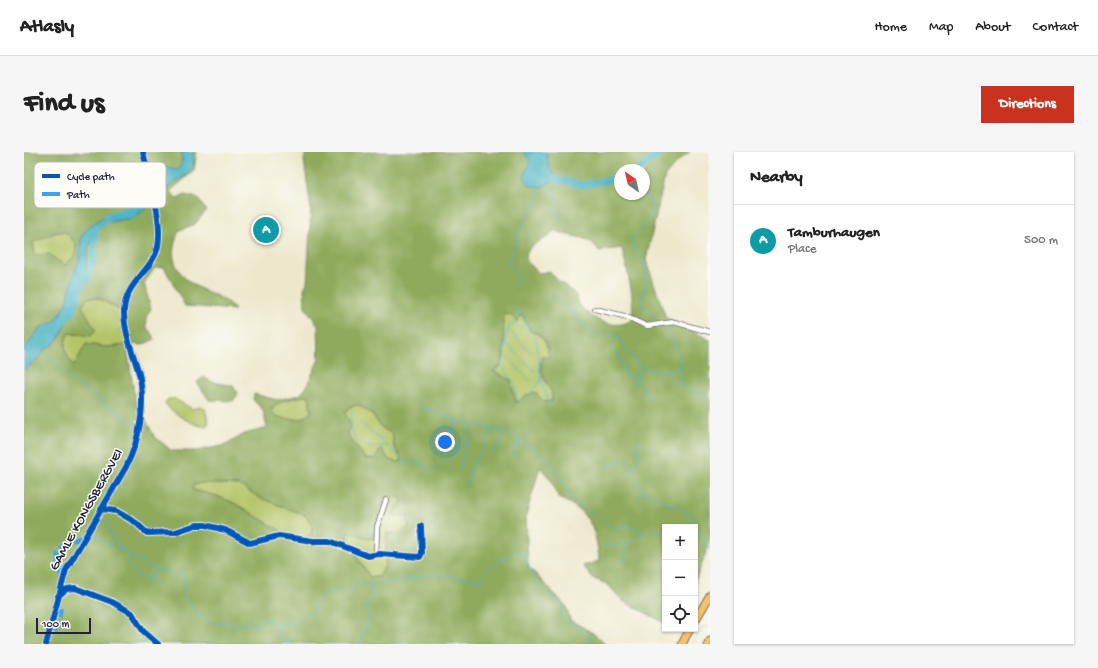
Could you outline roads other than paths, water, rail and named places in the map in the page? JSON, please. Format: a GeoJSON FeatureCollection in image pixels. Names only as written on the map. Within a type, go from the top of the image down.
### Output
{"type":"FeatureCollection","features":[{"type":"Feature","properties":{"kind":"main road","name":"GAMLE KONGSBERGVEI"},"geometry":{"type":"LineString","coordinates":[[143,152],[145,162]]}},
{"type":"Feature","properties":{"kind":"main road","name":"GAMLE KONGSBERGVEI"},"geometry":{"type":"LineString","coordinates":[[46,644],[58,596],[67,568],[130,459],[138,432],[141,411],[140,380],[126,329],[124,312],[126,298],[131,288],[150,263],[157,248],[159,229],[155,208]]}},
{"type":"Feature","properties":{"kind":"main road"},"geometry":{"type":"LineString","coordinates":[[698,616],[710,595]]}},
{"type":"Feature","properties":{"kind":"main road"},"geometry":{"type":"LineString","coordinates":[[682,644],[688,632]]}},
{"type":"Feature","properties":{"kind":"street"},"geometry":{"type":"LineString","coordinates":[[595,308],[624,316],[647,326],[674,322],[710,332]]}},
{"type":"Feature","properties":{"kind":"street"},"geometry":{"type":"LineString","coordinates":[[376,554],[377,527],[386,500]]}},
{"type":"Feature","properties":{"kind":"street"},"geometry":{"type":"LineString","coordinates":[[101,509],[116,511],[135,522],[147,533],[175,532],[196,525],[205,525],[225,530],[250,544],[268,538],[282,536],[313,541],[330,541],[351,549],[363,556],[376,554],[420,557],[422,553],[421,526]]}},
{"type":"Feature","properties":{"kind":"street"},"geometry":{"type":"LineString","coordinates":[[58,596],[67,589],[75,588],[112,602],[132,613],[143,631],[158,644]]}},
{"type":"Feature","properties":{"kind":"water"},"geometry":{"type":"Polygon","coordinates":[[[182,152],[193,152],[194,166],[185,176],[168,187],[166,191],[166,167],[178,170],[182,163],[182,152]]]}},
{"type":"Feature","properties":{"kind":"water"},"geometry":{"type":"Polygon","coordinates":[[[524,152],[546,152],[550,169],[558,179],[541,187],[530,186],[524,177],[530,160],[524,152]]]}},
{"type":"Feature","properties":{"kind":"water"},"geometry":{"type":"Polygon","coordinates":[[[137,208],[147,208],[134,218],[108,222],[94,232],[88,249],[85,279],[78,291],[62,333],[55,343],[44,350],[40,357],[24,370],[24,349],[41,327],[55,322],[67,303],[79,260],[81,238],[88,227],[103,217],[125,214],[137,208]]]}},
{"type":"Feature","properties":{"kind":"waterway"},"geometry":{"type":"LineString","coordinates":[[646,164],[662,152]]}},
{"type":"Feature","properties":{"kind":"waterway"},"geometry":{"type":"LineString","coordinates":[[549,178],[583,185],[614,179]]}},
{"type":"Feature","properties":{"kind":"waterway"},"geometry":{"type":"LineString","coordinates":[[546,184],[557,197],[560,222]]}},
{"type":"Feature","properties":{"kind":"waterway"},"geometry":{"type":"LineString","coordinates":[[513,288],[516,284],[517,277],[508,263],[517,243],[517,235],[535,205],[540,186]]}},
{"type":"Feature","properties":{"kind":"waterway"},"geometry":{"type":"LineString","coordinates":[[648,200],[652,205],[650,220],[631,240],[646,269],[648,282],[641,300],[645,309],[659,322]]}},
{"type":"Feature","properties":{"kind":"waterway"},"geometry":{"type":"LineString","coordinates":[[61,322],[70,315],[76,304],[81,288],[89,274],[94,255],[95,230],[109,216],[135,208]]}},
{"type":"Feature","properties":{"kind":"waterway"},"geometry":{"type":"LineString","coordinates":[[550,297],[572,313],[594,334],[598,336],[617,336],[635,362],[645,369]]}},
{"type":"Feature","properties":{"kind":"waterway"},"geometry":{"type":"LineString","coordinates":[[571,303],[574,307],[575,315]]}},
{"type":"Feature","properties":{"kind":"waterway"},"geometry":{"type":"LineString","coordinates":[[514,306],[520,313],[528,329],[535,336],[542,384],[549,404]]}},
{"type":"Feature","properties":{"kind":"waterway"},"geometry":{"type":"LineString","coordinates":[[497,371],[504,361],[509,327],[515,323],[520,329],[525,323]]}},
{"type":"Feature","properties":{"kind":"waterway"},"geometry":{"type":"LineString","coordinates":[[662,326],[678,353],[681,366],[681,388],[710,396]]}},
{"type":"Feature","properties":{"kind":"waterway"},"geometry":{"type":"LineString","coordinates":[[509,330],[529,351]]}},
{"type":"Feature","properties":{"kind":"waterway"},"geometry":{"type":"LineString","coordinates":[[506,343],[536,372]]}},
{"type":"Feature","properties":{"kind":"waterway"},"geometry":{"type":"LineString","coordinates":[[611,346],[617,352],[626,377],[636,376]]}},
{"type":"Feature","properties":{"kind":"waterway"},"geometry":{"type":"LineString","coordinates":[[42,353],[48,359],[55,362],[71,379],[134,424]]}},
{"type":"Feature","properties":{"kind":"waterway"},"geometry":{"type":"LineString","coordinates":[[507,357],[530,381]]}},
{"type":"Feature","properties":{"kind":"waterway"},"geometry":{"type":"LineString","coordinates":[[502,366],[514,382],[517,399]]}},
{"type":"Feature","properties":{"kind":"waterway"},"geometry":{"type":"LineString","coordinates":[[649,400],[649,395],[639,383],[637,373],[643,368],[657,372],[667,372],[675,370],[679,367]]}},
{"type":"Feature","properties":{"kind":"waterway"},"geometry":{"type":"LineString","coordinates":[[673,386],[675,382],[674,372]]}},
{"type":"Feature","properties":{"kind":"waterway"},"geometry":{"type":"LineString","coordinates":[[633,378],[632,379],[635,383]]}},
{"type":"Feature","properties":{"kind":"waterway"},"geometry":{"type":"LineString","coordinates":[[529,395],[541,380]]}},
{"type":"Feature","properties":{"kind":"waterway"},"geometry":{"type":"LineString","coordinates":[[420,406],[455,420],[503,431],[522,439],[548,461],[573,499],[611,526],[618,528],[627,526],[630,529],[636,528],[644,533],[660,530],[662,531]]}},
{"type":"Feature","properties":{"kind":"waterway"},"geometry":{"type":"LineString","coordinates":[[352,411],[351,426],[356,440],[360,444],[367,447],[387,446]]}},
{"type":"Feature","properties":{"kind":"waterway"},"geometry":{"type":"LineString","coordinates":[[449,440],[456,420]]}},
{"type":"Feature","properties":{"kind":"waterway"},"geometry":{"type":"LineString","coordinates":[[358,421],[385,443],[406,463],[417,463],[428,469],[434,468],[445,462],[468,441]]}},
{"type":"Feature","properties":{"kind":"waterway"},"geometry":{"type":"LineString","coordinates":[[440,424],[452,432]]}},
{"type":"Feature","properties":{"kind":"waterway"},"geometry":{"type":"LineString","coordinates":[[460,470],[471,424]]}},
{"type":"Feature","properties":{"kind":"waterway"},"geometry":{"type":"LineString","coordinates":[[467,486],[471,471],[491,430]]}},
{"type":"Feature","properties":{"kind":"waterway"},"geometry":{"type":"LineString","coordinates":[[488,453],[499,448],[503,431]]}},
{"type":"Feature","properties":{"kind":"waterway"},"geometry":{"type":"LineString","coordinates":[[515,459],[514,451],[522,439]]}},
{"type":"Feature","properties":{"kind":"waterway"},"geometry":{"type":"LineString","coordinates":[[641,440],[639,446],[639,457],[631,474],[645,492],[689,513],[710,550]]}},
{"type":"Feature","properties":{"kind":"waterway"},"geometry":{"type":"LineString","coordinates":[[607,469],[623,459],[633,467]]}},
{"type":"Feature","properties":{"kind":"waterway"},"geometry":{"type":"LineString","coordinates":[[636,500],[644,492]]}},
{"type":"Feature","properties":{"kind":"waterway"},"geometry":{"type":"LineString","coordinates":[[100,519],[105,521],[114,540],[130,556],[154,569],[183,574],[185,587],[181,595],[204,620],[212,623],[232,624],[239,626],[244,623],[256,627],[264,617],[276,627],[284,644]]}},
{"type":"Feature","properties":{"kind":"waterway"},"geometry":{"type":"LineString","coordinates":[[605,546],[626,544],[640,537],[644,533]]}},
{"type":"Feature","properties":{"kind":"waterway"},"geometry":{"type":"LineString","coordinates":[[97,536],[117,550],[123,550]]}},
{"type":"Feature","properties":{"kind":"waterway"},"geometry":{"type":"LineString","coordinates":[[615,568],[626,559],[626,546]]}},
{"type":"Feature","properties":{"kind":"waterway"},"geometry":{"type":"LineString","coordinates":[[276,627],[287,623],[293,624],[313,612],[322,595],[336,589],[345,592],[350,591],[356,585],[387,583],[433,575],[482,580],[486,572],[517,551],[526,556],[528,564],[541,590],[559,602],[562,608],[562,618],[584,632],[590,638],[587,643],[582,644]]}},
{"type":"Feature","properties":{"kind":"waterway"},"geometry":{"type":"LineString","coordinates":[[130,556],[128,566],[138,576],[161,586]]}},
{"type":"Feature","properties":{"kind":"waterway"},"geometry":{"type":"LineString","coordinates":[[150,580],[154,569]]}},
{"type":"Feature","properties":{"kind":"waterway"},"geometry":{"type":"LineString","coordinates":[[361,644],[369,617],[367,607],[373,594],[371,589],[373,585]]}},
{"type":"Feature","properties":{"kind":"waterway"},"geometry":{"type":"LineString","coordinates":[[692,644],[703,627],[710,626]]}},
{"type":"Feature","properties":{"kind":"waterway"},"geometry":{"type":"LineString","coordinates":[[284,643],[291,644]]}},
{"type":"Feature","properties":{"kind":"place","name":"Tamburhaugen"},"geometry":{"type":"Point","coordinates":[266,230]}}]}
